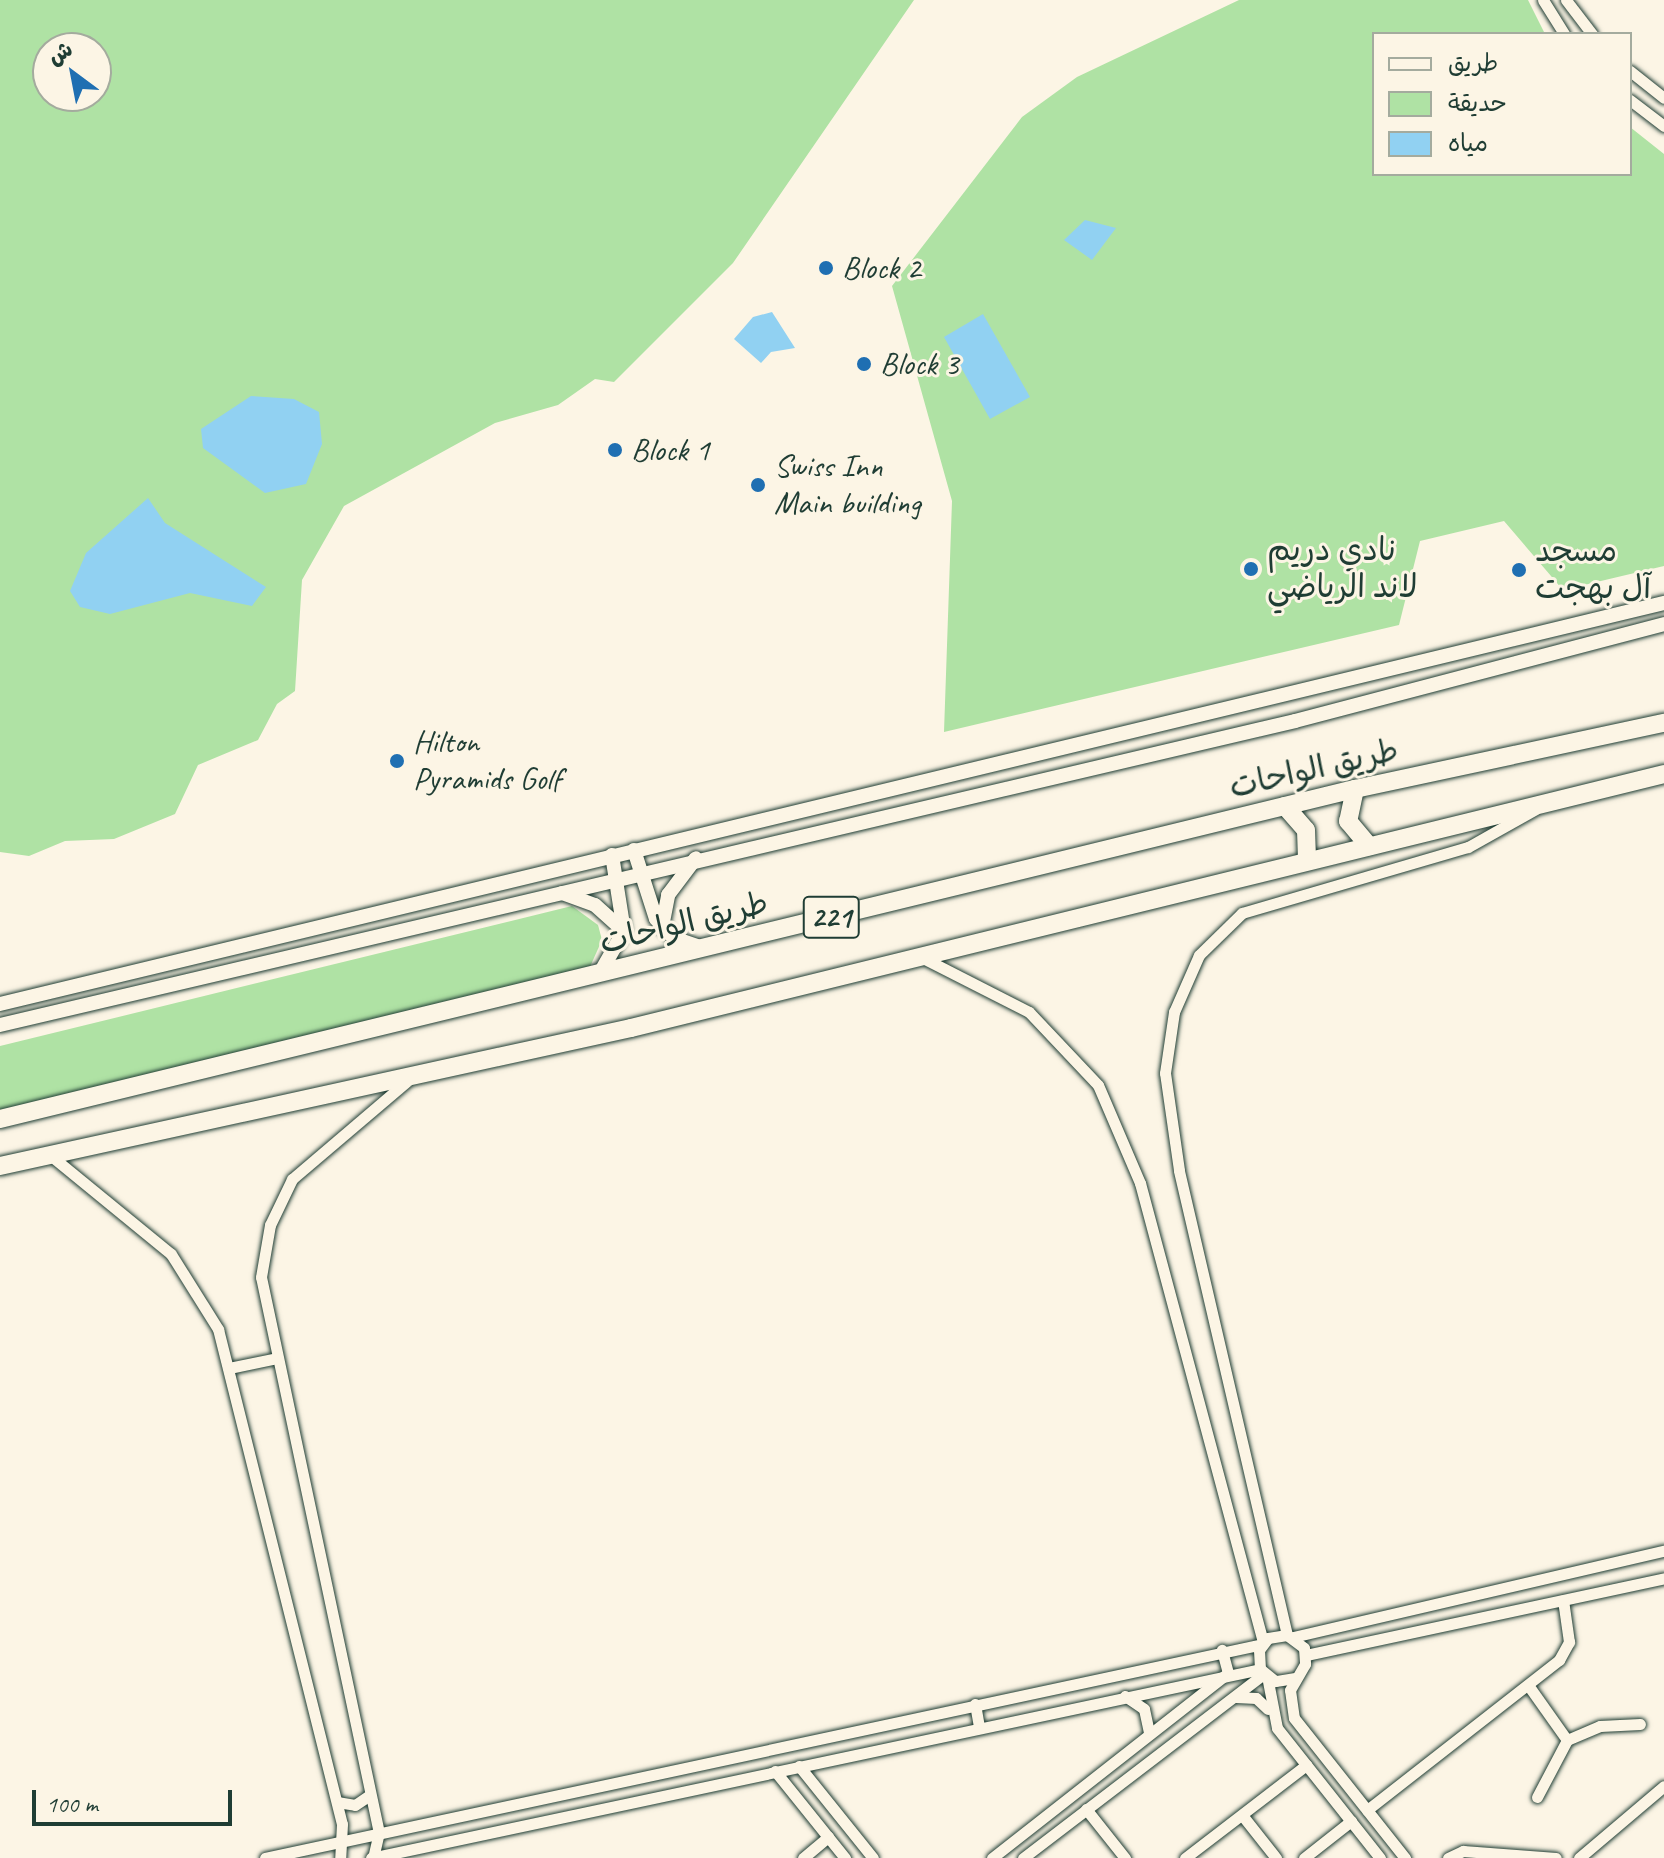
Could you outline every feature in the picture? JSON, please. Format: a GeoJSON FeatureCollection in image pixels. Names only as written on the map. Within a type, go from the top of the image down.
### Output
{"type":"FeatureCollection","features":[{"type":"Feature","properties":{"kind":"highway","name":"طريق الواحات"},"geometry":{"type":"LineString","coordinates":[[0,1119],[595,977],[1355,789],[1664,723]]}},
{"type":"Feature","properties":{"kind":"highway","name":"221"},"geometry":{"type":"LineString","coordinates":[[0,1166],[410,1079],[1664,774]]}},
{"type":"Feature","properties":{"kind":"highway"},"geometry":{"type":"LineString","coordinates":[[1355,789],[1348,821],[1369,846]]}},
{"type":"Feature","properties":{"kind":"highway"},"geometry":{"type":"LineString","coordinates":[[1285,806],[1306,830],[1307,861]]}},
{"type":"Feature","properties":{"kind":"street"},"geometry":{"type":"LineString","coordinates":[[1543,0],[1563,32]]}},
{"type":"Feature","properties":{"kind":"street"},"geometry":{"type":"LineString","coordinates":[[1566,0],[1590,32]]}},
{"type":"Feature","properties":{"kind":"street"},"geometry":{"type":"LineString","coordinates":[[1632,73],[1664,98]]}},
{"type":"Feature","properties":{"kind":"street"},"geometry":{"type":"LineString","coordinates":[[1632,102],[1664,126]]}},
{"type":"Feature","properties":{"kind":"street"},"geometry":{"type":"LineString","coordinates":[[0,1004],[1664,603]]}},
{"type":"Feature","properties":{"kind":"street"},"geometry":{"type":"LineString","coordinates":[[0,1025],[558,892],[699,855],[1295,721],[1664,624]]}},
{"type":"Feature","properties":{"kind":"street"},"geometry":{"type":"LineString","coordinates":[[1288,692],[1295,721]]}},
{"type":"Feature","properties":{"kind":"street"},"geometry":{"type":"LineString","coordinates":[[1266,698],[1274,726]]}},
{"type":"Feature","properties":{"kind":"street"},"geometry":{"type":"LineString","coordinates":[[842,799],[849,823]]}},
{"type":"Feature","properties":{"kind":"street"},"geometry":{"type":"LineString","coordinates":[[1306,1655],[1290,1636],[1179,1170],[1165,1073],[1174,1012],[1199,955],[1242,913],[1468,847],[1543,803]]}},
{"type":"Feature","properties":{"kind":"street"},"geometry":{"type":"LineString","coordinates":[[808,809],[814,831]]}},
{"type":"Feature","properties":{"kind":"street"},"geometry":{"type":"LineString","coordinates":[[634,850],[662,927],[704,948]]}},
{"type":"Feature","properties":{"kind":"street"},"geometry":{"type":"LineString","coordinates":[[595,977],[617,952],[624,931],[612,855]]}},
{"type":"Feature","properties":{"kind":"street"},"geometry":{"type":"LineString","coordinates":[[662,927],[668,895],[699,855]]}},
{"type":"Feature","properties":{"kind":"street"},"geometry":{"type":"LineString","coordinates":[[558,892],[595,905],[624,931]]}},
{"type":"Feature","properties":{"kind":"street"},"geometry":{"type":"LineString","coordinates":[[921,957],[1029,1012],[1058,1035],[1104,1097],[1140,1183],[1263,1644],[1268,1709],[1277,1728],[1380,1858]]}},
{"type":"Feature","properties":{"kind":"street"},"geometry":{"type":"LineString","coordinates":[[78,985],[83,1005]]}},
{"type":"Feature","properties":{"kind":"street"},"geometry":{"type":"LineString","coordinates":[[410,1079],[328,1141],[283,1193],[261,1277],[273,1359],[379,1833],[372,1858],[1228,1673],[1264,1673],[1295,1678]]}},
{"type":"Feature","properties":{"kind":"street"},"geometry":{"type":"LineString","coordinates":[[50,1155],[191,1277],[229,1368],[337,1802],[342,1841],[340,1858]]}},
{"type":"Feature","properties":{"kind":"street"},"geometry":{"type":"LineString","coordinates":[[229,1368],[273,1359]]}},
{"type":"Feature","properties":{"kind":"street"},"geometry":{"type":"LineString","coordinates":[[265,1858],[1222,1650],[1263,1644],[1664,1551]]}},
{"type":"Feature","properties":{"kind":"street"},"geometry":{"type":"LineString","coordinates":[[1306,1655],[1664,1578]]}},
{"type":"Feature","properties":{"kind":"street"},"geometry":{"type":"LineString","coordinates":[[1367,1810],[1528,1685],[1565,1652],[1563,1600]]}},
{"type":"Feature","properties":{"kind":"street"},"geometry":{"type":"LineString","coordinates":[[1222,1650],[1228,1673]]}},
{"type":"Feature","properties":{"kind":"street"},"geometry":{"type":"LineString","coordinates":[[1306,1655],[1295,1678],[1294,1718],[1405,1858]]}},
{"type":"Feature","properties":{"kind":"street"},"geometry":{"type":"LineString","coordinates":[[992,1858],[1228,1673]]}},
{"type":"Feature","properties":{"kind":"street"},"geometry":{"type":"LineString","coordinates":[[1023,1858],[1264,1673]]}},
{"type":"Feature","properties":{"kind":"street"},"geometry":{"type":"LineString","coordinates":[[1528,1685],[1567,1740]]}},
{"type":"Feature","properties":{"kind":"street"},"geometry":{"type":"LineString","coordinates":[[1125,1695],[1144,1709],[1149,1732]]}},
{"type":"Feature","properties":{"kind":"street"},"geometry":{"type":"LineString","coordinates":[[1232,1699],[1248,1696],[1268,1709]]}},
{"type":"Feature","properties":{"kind":"street"},"geometry":{"type":"LineString","coordinates":[[975,1704],[979,1727]]}},
{"type":"Feature","properties":{"kind":"street"},"geometry":{"type":"LineString","coordinates":[[1277,1728],[1294,1718]]}},
{"type":"Feature","properties":{"kind":"street"},"geometry":{"type":"LineString","coordinates":[[1537,1797],[1567,1740],[1600,1726],[1640,1724]]}},
{"type":"Feature","properties":{"kind":"street"},"geometry":{"type":"LineString","coordinates":[[1185,1858],[1306,1765]]}},
{"type":"Feature","properties":{"kind":"street"},"geometry":{"type":"LineString","coordinates":[[799,1766],[873,1858]]}},
{"type":"Feature","properties":{"kind":"street"},"geometry":{"type":"LineString","coordinates":[[775,1771],[845,1858]]}},
{"type":"Feature","properties":{"kind":"street"},"geometry":{"type":"LineString","coordinates":[[611,1783],[615,1806]]}},
{"type":"Feature","properties":{"kind":"street"},"geometry":{"type":"LineString","coordinates":[[1579,1858],[1664,1786]]}},
{"type":"Feature","properties":{"kind":"street"},"geometry":{"type":"LineString","coordinates":[[337,1802],[355,1805],[370,1795]]}},
{"type":"Feature","properties":{"kind":"street"},"geometry":{"type":"LineString","coordinates":[[1086,1809],[1125,1858]]}},
{"type":"Feature","properties":{"kind":"street"},"geometry":{"type":"LineString","coordinates":[[1242,1815],[1276,1858]]}},
{"type":"Feature","properties":{"kind":"street"},"geometry":{"type":"LineString","coordinates":[[1304,1858],[1351,1821]]}},
{"type":"Feature","properties":{"kind":"street"},"geometry":{"type":"LineString","coordinates":[[1032,1826],[1045,1841]]}},
{"type":"Feature","properties":{"kind":"street"},"geometry":{"type":"LineString","coordinates":[[803,1858],[828,1837]]}},
{"type":"Feature","properties":{"kind":"street"},"geometry":{"type":"LineString","coordinates":[[1448,1858],[1463,1851],[1556,1858]]}},
{"type":"Feature","properties":{"kind":"green space"},"geometry":{"type":"Polygon","coordinates":[[[0,0],[914,0],[733,263],[614,382],[595,379],[558,405],[495,423],[344,506],[302,580],[295,691],[277,704],[258,740],[198,765],[175,814],[114,839],[65,841],[29,856],[0,852],[0,0]]]}},
{"type":"Feature","properties":{"kind":"green space"},"geometry":{"type":"Polygon","coordinates":[[[1239,0],[1528,0],[1544,32],[1372,32],[1372,176],[1632,176],[1632,129],[1664,154],[1664,566],[1563,590],[1504,521],[1420,541],[1399,625],[944,732],[952,501],[892,286],[1022,117],[1077,77],[1239,0]]]}},
{"type":"Feature","properties":{"kind":"green space"},"geometry":{"type":"Polygon","coordinates":[[[572,906],[598,925],[602,940],[589,969],[0,1112],[0,1046],[572,906]]]}},
{"type":"Feature","properties":{"kind":"water"},"geometry":{"type":"Polygon","coordinates":[[[1085,220],[1116,228],[1092,260],[1064,240],[1085,220]]]}},
{"type":"Feature","properties":{"kind":"water"},"geometry":{"type":"Polygon","coordinates":[[[772,312],[795,348],[771,352],[761,363],[734,339],[753,317],[772,312]]]}},
{"type":"Feature","properties":{"kind":"water"},"geometry":{"type":"Polygon","coordinates":[[[983,314],[1030,397],[990,419],[944,337],[983,314]]]}},
{"type":"Feature","properties":{"kind":"water"},"geometry":{"type":"Polygon","coordinates":[[[251,396],[294,399],[319,412],[322,444],[306,484],[265,493],[203,448],[201,429],[251,396]]]}},
{"type":"Feature","properties":{"kind":"water"},"geometry":{"type":"Polygon","coordinates":[[[148,498],[165,523],[266,587],[252,606],[190,593],[110,614],[80,607],[70,591],[86,553],[148,498]]]}},
{"type":"Feature","properties":{"kind":"place","name":"Block 2"},"geometry":{"type":"Point","coordinates":[826,268]}},
{"type":"Feature","properties":{"kind":"place","name":"Block 3"},"geometry":{"type":"Point","coordinates":[864,364]}},
{"type":"Feature","properties":{"kind":"place","name":"Block 1"},"geometry":{"type":"Point","coordinates":[615,450]}},
{"type":"Feature","properties":{"kind":"place","name":"Swiss Inn Main building"},"geometry":{"type":"Point","coordinates":[758,485]}},
{"type":"Feature","properties":{"kind":"place","name":"نادي دريم لاند الرياضي"},"geometry":{"type":"Point","coordinates":[1251,569]}},
{"type":"Feature","properties":{"kind":"place","name":"مسجد آل بهجت"},"geometry":{"type":"Point","coordinates":[1519,570]}},
{"type":"Feature","properties":{"kind":"place","name":"Hilton Pyramids Golf"},"geometry":{"type":"Point","coordinates":[397,761]}}]}
